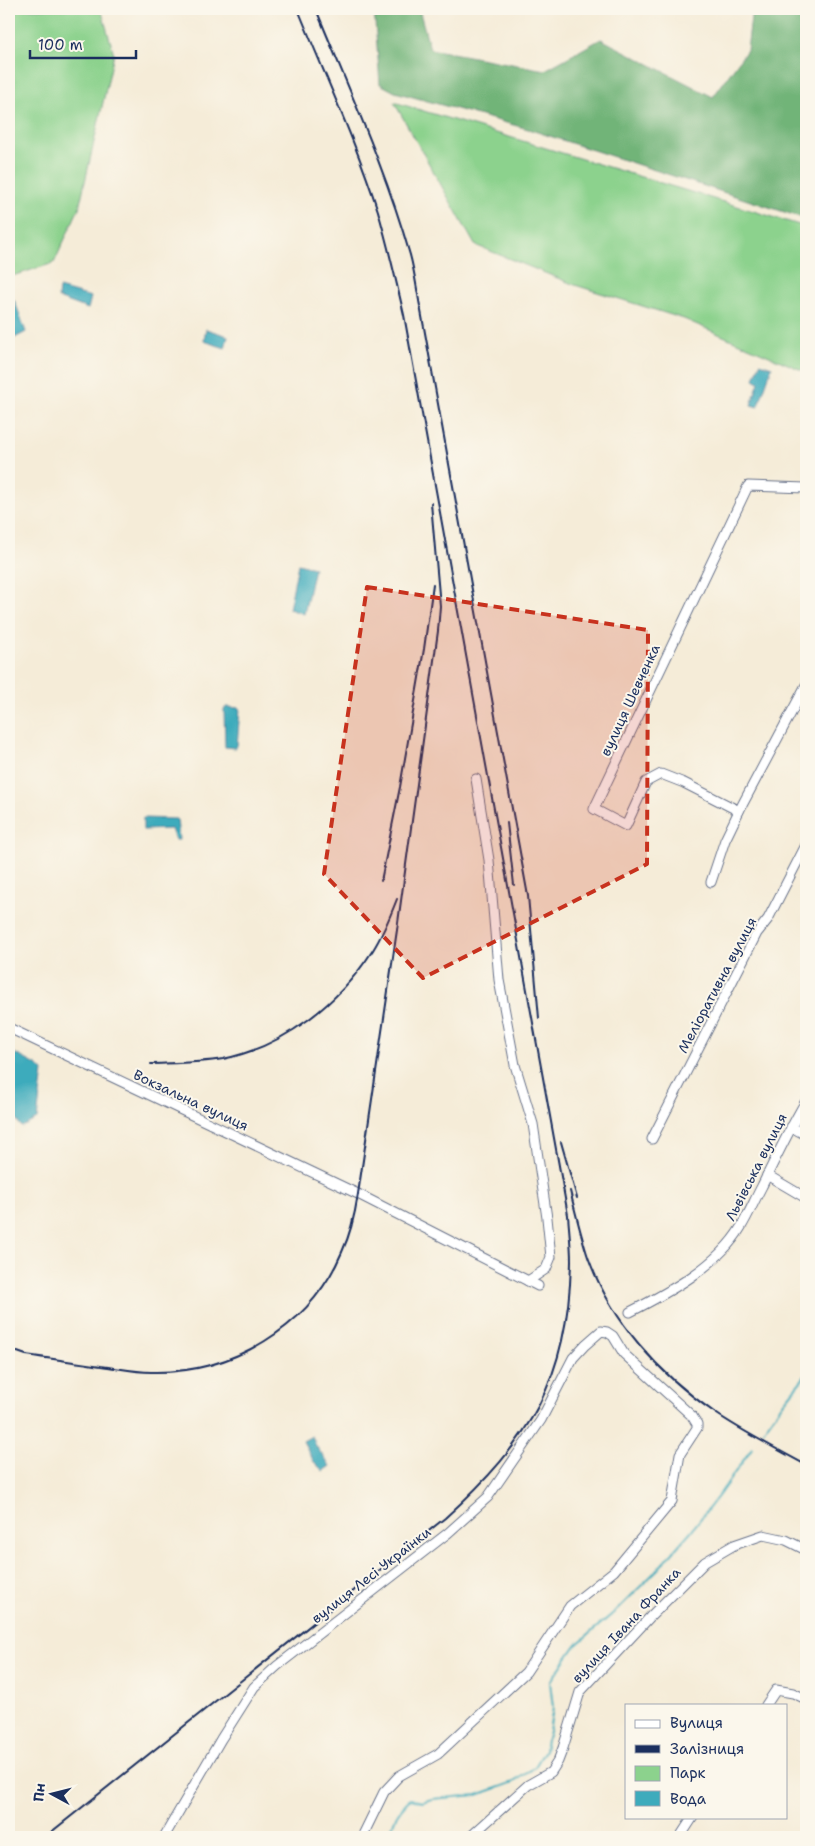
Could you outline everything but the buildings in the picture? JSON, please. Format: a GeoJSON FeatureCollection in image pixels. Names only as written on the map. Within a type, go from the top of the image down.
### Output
{"type":"FeatureCollection","features":[{"type":"Feature","properties":{"kind":"street","name":"вулиця Шевченка"},"geometry":{"type":"LineString","coordinates":[[739,811],[684,783],[661,774],[646,782],[626,826],[594,810],[748,486],[806,488]]}},
{"type":"Feature","properties":{"kind":"street"},"geometry":{"type":"LineString","coordinates":[[711,882],[725,840],[806,685]]}},
{"type":"Feature","properties":{"kind":"street"},"geometry":{"type":"LineString","coordinates":[[476,779],[489,860],[498,980],[515,1065],[533,1124],[547,1218],[551,1257],[546,1269],[528,1280],[538,1286]]}},
{"type":"Feature","properties":{"kind":"street","name":"Меліоративна вулиця"},"geometry":{"type":"LineString","coordinates":[[652,1139],[734,978],[758,933],[768,919],[806,845]]}},
{"type":"Feature","properties":{"kind":"street","name":"Вокзальна вулиця"},"geometry":{"type":"LineString","coordinates":[[9,1028],[363,1196],[528,1280]]}},
{"type":"Feature","properties":{"kind":"street","name":"Львівська вулиця"},"geometry":{"type":"LineString","coordinates":[[630,1312],[672,1290],[721,1252],[741,1228],[806,1100]]}},
{"type":"Feature","properties":{"kind":"street"},"geometry":{"type":"LineString","coordinates":[[791,1127],[806,1135]]}},
{"type":"Feature","properties":{"kind":"street"},"geometry":{"type":"LineString","coordinates":[[767,1175],[806,1198]]}},
{"type":"Feature","properties":{"kind":"street","name":"вулиця Лесі Українки"},"geometry":{"type":"LineString","coordinates":[[164,1837],[221,1739],[254,1687],[277,1666],[448,1533],[488,1497],[541,1420],[573,1358],[601,1331],[607,1332],[613,1336],[624,1354],[692,1416],[697,1424],[697,1428],[680,1454],[672,1501],[614,1571],[570,1606],[526,1672],[438,1754],[399,1776],[384,1792],[362,1837]]}},
{"type":"Feature","properties":{"kind":"street","name":"вулиця Івана Франка"},"geometry":{"type":"LineString","coordinates":[[470,1837],[528,1785],[551,1772],[563,1748],[580,1692],[650,1617],[705,1562],[734,1545],[763,1535],[786,1540],[806,1550]]}},
{"type":"Feature","properties":{"kind":"street"},"geometry":{"type":"LineString","coordinates":[[767,1704],[776,1690],[793,1693],[806,1699]]}},
{"type":"Feature","properties":{"kind":"street"},"geometry":{"type":"LineString","coordinates":[[680,1837],[692,1818]]}},
{"type":"Feature","properties":{"kind":"highlighted area"},"geometry":{"type":"Polygon","coordinates":[[[367,587],[648,630],[647,864],[423,978],[324,874],[367,587]]]}},
{"type":"Feature","properties":{"kind":"green space"},"geometry":{"type":"Polygon","coordinates":[[[9,9],[101,9],[114,54],[79,208],[54,263],[9,277],[9,9]]]}},
{"type":"Feature","properties":{"kind":"green space"},"geometry":{"type":"Polygon","coordinates":[[[374,9],[419,9],[430,49],[545,70],[601,39],[713,97],[747,50],[752,9],[806,9],[806,219],[528,129],[395,92],[380,84],[374,9]]]}},
{"type":"Feature","properties":{"kind":"green space"},"geometry":{"type":"Polygon","coordinates":[[[394,102],[806,227],[806,372],[684,319],[575,285],[475,245],[394,102]]]}},
{"type":"Feature","properties":{"kind":"water"},"geometry":{"type":"Polygon","coordinates":[[[59,288],[91,297],[88,309],[58,298],[59,288]]]}},
{"type":"Feature","properties":{"kind":"water"},"geometry":{"type":"Polygon","coordinates":[[[13,299],[15,302],[26,332],[9,341],[9,301],[13,299]]]}},
{"type":"Feature","properties":{"kind":"water"},"geometry":{"type":"Polygon","coordinates":[[[206,329],[228,336],[225,348],[204,341],[206,329]]]}},
{"type":"Feature","properties":{"kind":"water"},"geometry":{"type":"Polygon","coordinates":[[[760,363],[772,367],[758,407],[751,405],[759,382],[754,379],[760,363]]]}},
{"type":"Feature","properties":{"kind":"water"},"geometry":{"type":"Polygon","coordinates":[[[298,564],[314,568],[304,614],[289,609],[298,564]]]}},
{"type":"Feature","properties":{"kind":"water"},"geometry":{"type":"Polygon","coordinates":[[[227,707],[240,708],[237,746],[235,748],[225,747],[224,709],[227,707]]]}},
{"type":"Feature","properties":{"kind":"water"},"geometry":{"type":"Polygon","coordinates":[[[143,818],[177,819],[179,840],[175,840],[171,829],[143,830],[143,818]]]}},
{"type":"Feature","properties":{"kind":"water"},"geometry":{"type":"Polygon","coordinates":[[[14,1053],[38,1066],[43,1071],[37,1119],[22,1127],[17,1120],[11,1103],[9,1055],[14,1053]]]}},
{"type":"Feature","properties":{"kind":"water"},"geometry":{"type":"Polygon","coordinates":[[[312,1436],[316,1446],[330,1466],[323,1471],[314,1462],[303,1441],[312,1436]]]}},
{"type":"Feature","properties":{"kind":"waterway"},"geometry":{"type":"LineString","coordinates":[[763,1431],[806,1375]]}},
{"type":"Feature","properties":{"kind":"waterway"},"geometry":{"type":"LineString","coordinates":[[391,1837],[392,1826],[396,1816],[410,1799],[422,1802],[432,1799],[477,1795],[514,1782],[535,1767],[545,1750],[549,1731],[553,1708],[550,1682],[576,1645],[617,1610],[658,1569],[691,1531],[752,1448]]}},
{"type":"Feature","properties":{"kind":"railway"},"geometry":{"type":"LineString","coordinates":[[45,1837],[445,1518],[475,1490],[522,1434],[539,1404],[553,1373],[562,1340],[568,1302],[571,1261],[568,1215],[404,315],[385,237],[369,185],[298,9]]}},
{"type":"Feature","properties":{"kind":"railway"},"geometry":{"type":"LineString","coordinates":[[316,9],[390,192],[410,255],[528,896],[539,1018]]}},
{"type":"Feature","properties":{"kind":"railway"},"geometry":{"type":"LineString","coordinates":[[9,1349],[26,1355],[138,1371],[181,1371],[210,1365],[238,1355],[264,1341],[289,1324],[310,1303],[328,1279],[342,1252],[356,1209],[438,631],[440,606],[431,503]]}},
{"type":"Feature","properties":{"kind":"railway"},"geometry":{"type":"LineString","coordinates":[[381,881],[400,787],[424,649],[433,584]]}},
{"type":"Feature","properties":{"kind":"railway"},"geometry":{"type":"LineString","coordinates":[[507,823],[514,885]]}},
{"type":"Feature","properties":{"kind":"railway"},"geometry":{"type":"LineString","coordinates":[[151,1064],[223,1059],[246,1053],[289,1033],[327,1004],[344,988],[373,950],[397,899]]}},
{"type":"Feature","properties":{"kind":"railway"},"geometry":{"type":"LineString","coordinates":[[561,1142],[577,1198]]}},
{"type":"Feature","properties":{"kind":"railway"},"geometry":{"type":"LineString","coordinates":[[570,1191],[585,1249],[598,1280],[623,1324],[639,1344],[674,1381],[714,1412],[806,1465]]}}]}
